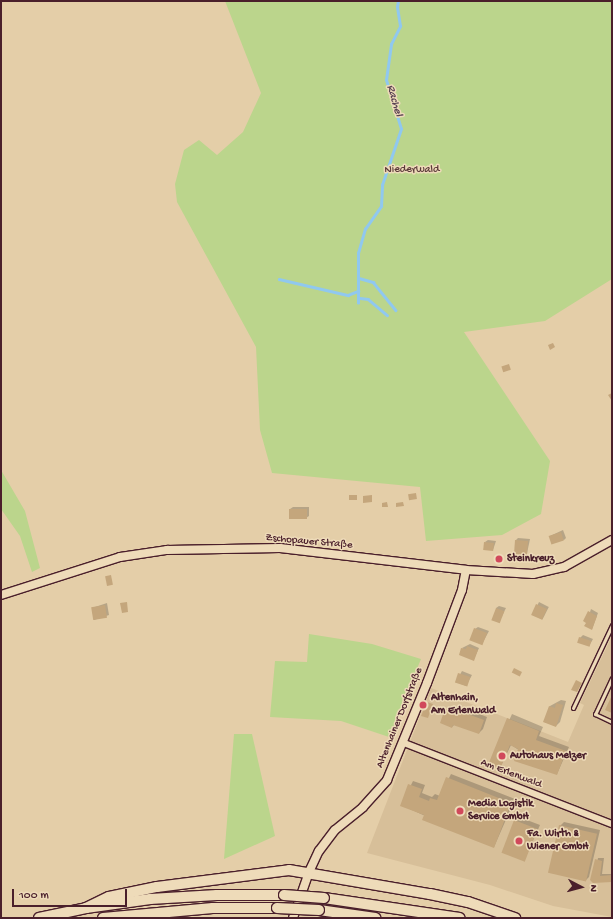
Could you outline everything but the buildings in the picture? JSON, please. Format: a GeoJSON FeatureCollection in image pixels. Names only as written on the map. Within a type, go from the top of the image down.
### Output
{"type":"FeatureCollection","features":[{"type":"Feature","properties":{"kind":"highway"},"geometry":{"type":"LineString","coordinates":[[86,908],[109,897],[157,887],[289,870],[308,872],[323,877],[460,900],[515,918]]}},
{"type":"Feature","properties":{"kind":"highway"},"geometry":{"type":"LineString","coordinates":[[39,918],[86,908],[150,900],[217,895],[324,898],[460,918]]}},
{"type":"Feature","properties":{"kind":"highway"},"geometry":{"type":"LineString","coordinates":[[103,918],[213,908],[320,910],[375,918]]}},
{"type":"Feature","properties":{"kind":"street","name":"Zschopauer Straße"},"geometry":{"type":"LineString","coordinates":[[1,595],[120,557],[167,550],[204,548],[280,548],[466,570],[520,574],[548,572],[564,567],[612,540]]}},
{"type":"Feature","properties":{"kind":"street","name":"Altenhainer Dorfstraße"},"geometry":{"type":"LineString","coordinates":[[293,918],[308,872],[319,851],[335,830],[378,794],[387,780],[404,743],[462,590],[466,570]]}},
{"type":"Feature","properties":{"kind":"street","name":"Am Erlenwald"},"geometry":{"type":"LineString","coordinates":[[404,743],[612,824]]}},
{"type":"Feature","properties":{"kind":"lane"},"geometry":{"type":"LineString","coordinates":[[573,708],[612,624]]}},
{"type":"Feature","properties":{"kind":"lane"},"geometry":{"type":"LineString","coordinates":[[612,678],[595,714],[612,722]]}},
{"type":"Feature","properties":{"kind":"shaded area"},"geometry":{"type":"Polygon","coordinates":[[[612,636],[612,917],[553,906],[490,885],[367,853],[431,688],[568,742],[584,705],[580,703],[612,636]]]}},
{"type":"Feature","properties":{"kind":"green space","name":"Niederwald"},"geometry":{"type":"Polygon","coordinates":[[[225,1],[612,1],[612,279],[545,321],[464,332],[550,461],[541,514],[502,535],[426,541],[420,487],[272,473],[260,430],[256,347],[177,202],[175,184],[184,150],[199,140],[217,155],[243,132],[261,93],[225,1]]]}},
{"type":"Feature","properties":{"kind":"green space"},"geometry":{"type":"Polygon","coordinates":[[[1,470],[25,511],[40,568],[32,572],[20,536],[1,509],[1,470]]]}},
{"type":"Feature","properties":{"kind":"green space"},"geometry":{"type":"Polygon","coordinates":[[[309,634],[372,644],[421,659],[389,737],[341,721],[270,717],[275,661],[307,662],[309,634]]]}},
{"type":"Feature","properties":{"kind":"green space"},"geometry":{"type":"Polygon","coordinates":[[[234,734],[252,734],[275,836],[224,859],[234,734]]]}},
{"type":"Feature","properties":{"kind":"waterway","name":"Rachel"},"geometry":{"type":"LineString","coordinates":[[358,303],[358,253],[365,229],[381,206],[382,185],[401,129],[386,80],[391,44],[400,26],[397,7],[398,1]]}},
{"type":"Feature","properties":{"kind":"waterway"},"geometry":{"type":"LineString","coordinates":[[359,278],[373,282],[396,310]]}},
{"type":"Feature","properties":{"kind":"waterway"},"geometry":{"type":"LineString","coordinates":[[279,279],[348,295],[358,291]]}},
{"type":"Feature","properties":{"kind":"waterway"},"geometry":{"type":"LineString","coordinates":[[360,298],[368,299],[387,315]]}},
{"type":"Feature","properties":{"kind":"place","name":"Steinkreuz"},"geometry":{"type":"Point","coordinates":[499,559]}},
{"type":"Feature","properties":{"kind":"place","name":"Altenhain, Am Erlenwald"},"geometry":{"type":"Point","coordinates":[423,705]}},
{"type":"Feature","properties":{"kind":"place","name":"Autohaus Melzer"},"geometry":{"type":"Point","coordinates":[502,756]}},
{"type":"Feature","properties":{"kind":"place","name":"Media Logistik Service GmbH"},"geometry":{"type":"Point","coordinates":[460,811]}},
{"type":"Feature","properties":{"kind":"place","name":"Fa. Wirth & Wiener GmbH"},"geometry":{"type":"Point","coordinates":[519,841]}}]}
